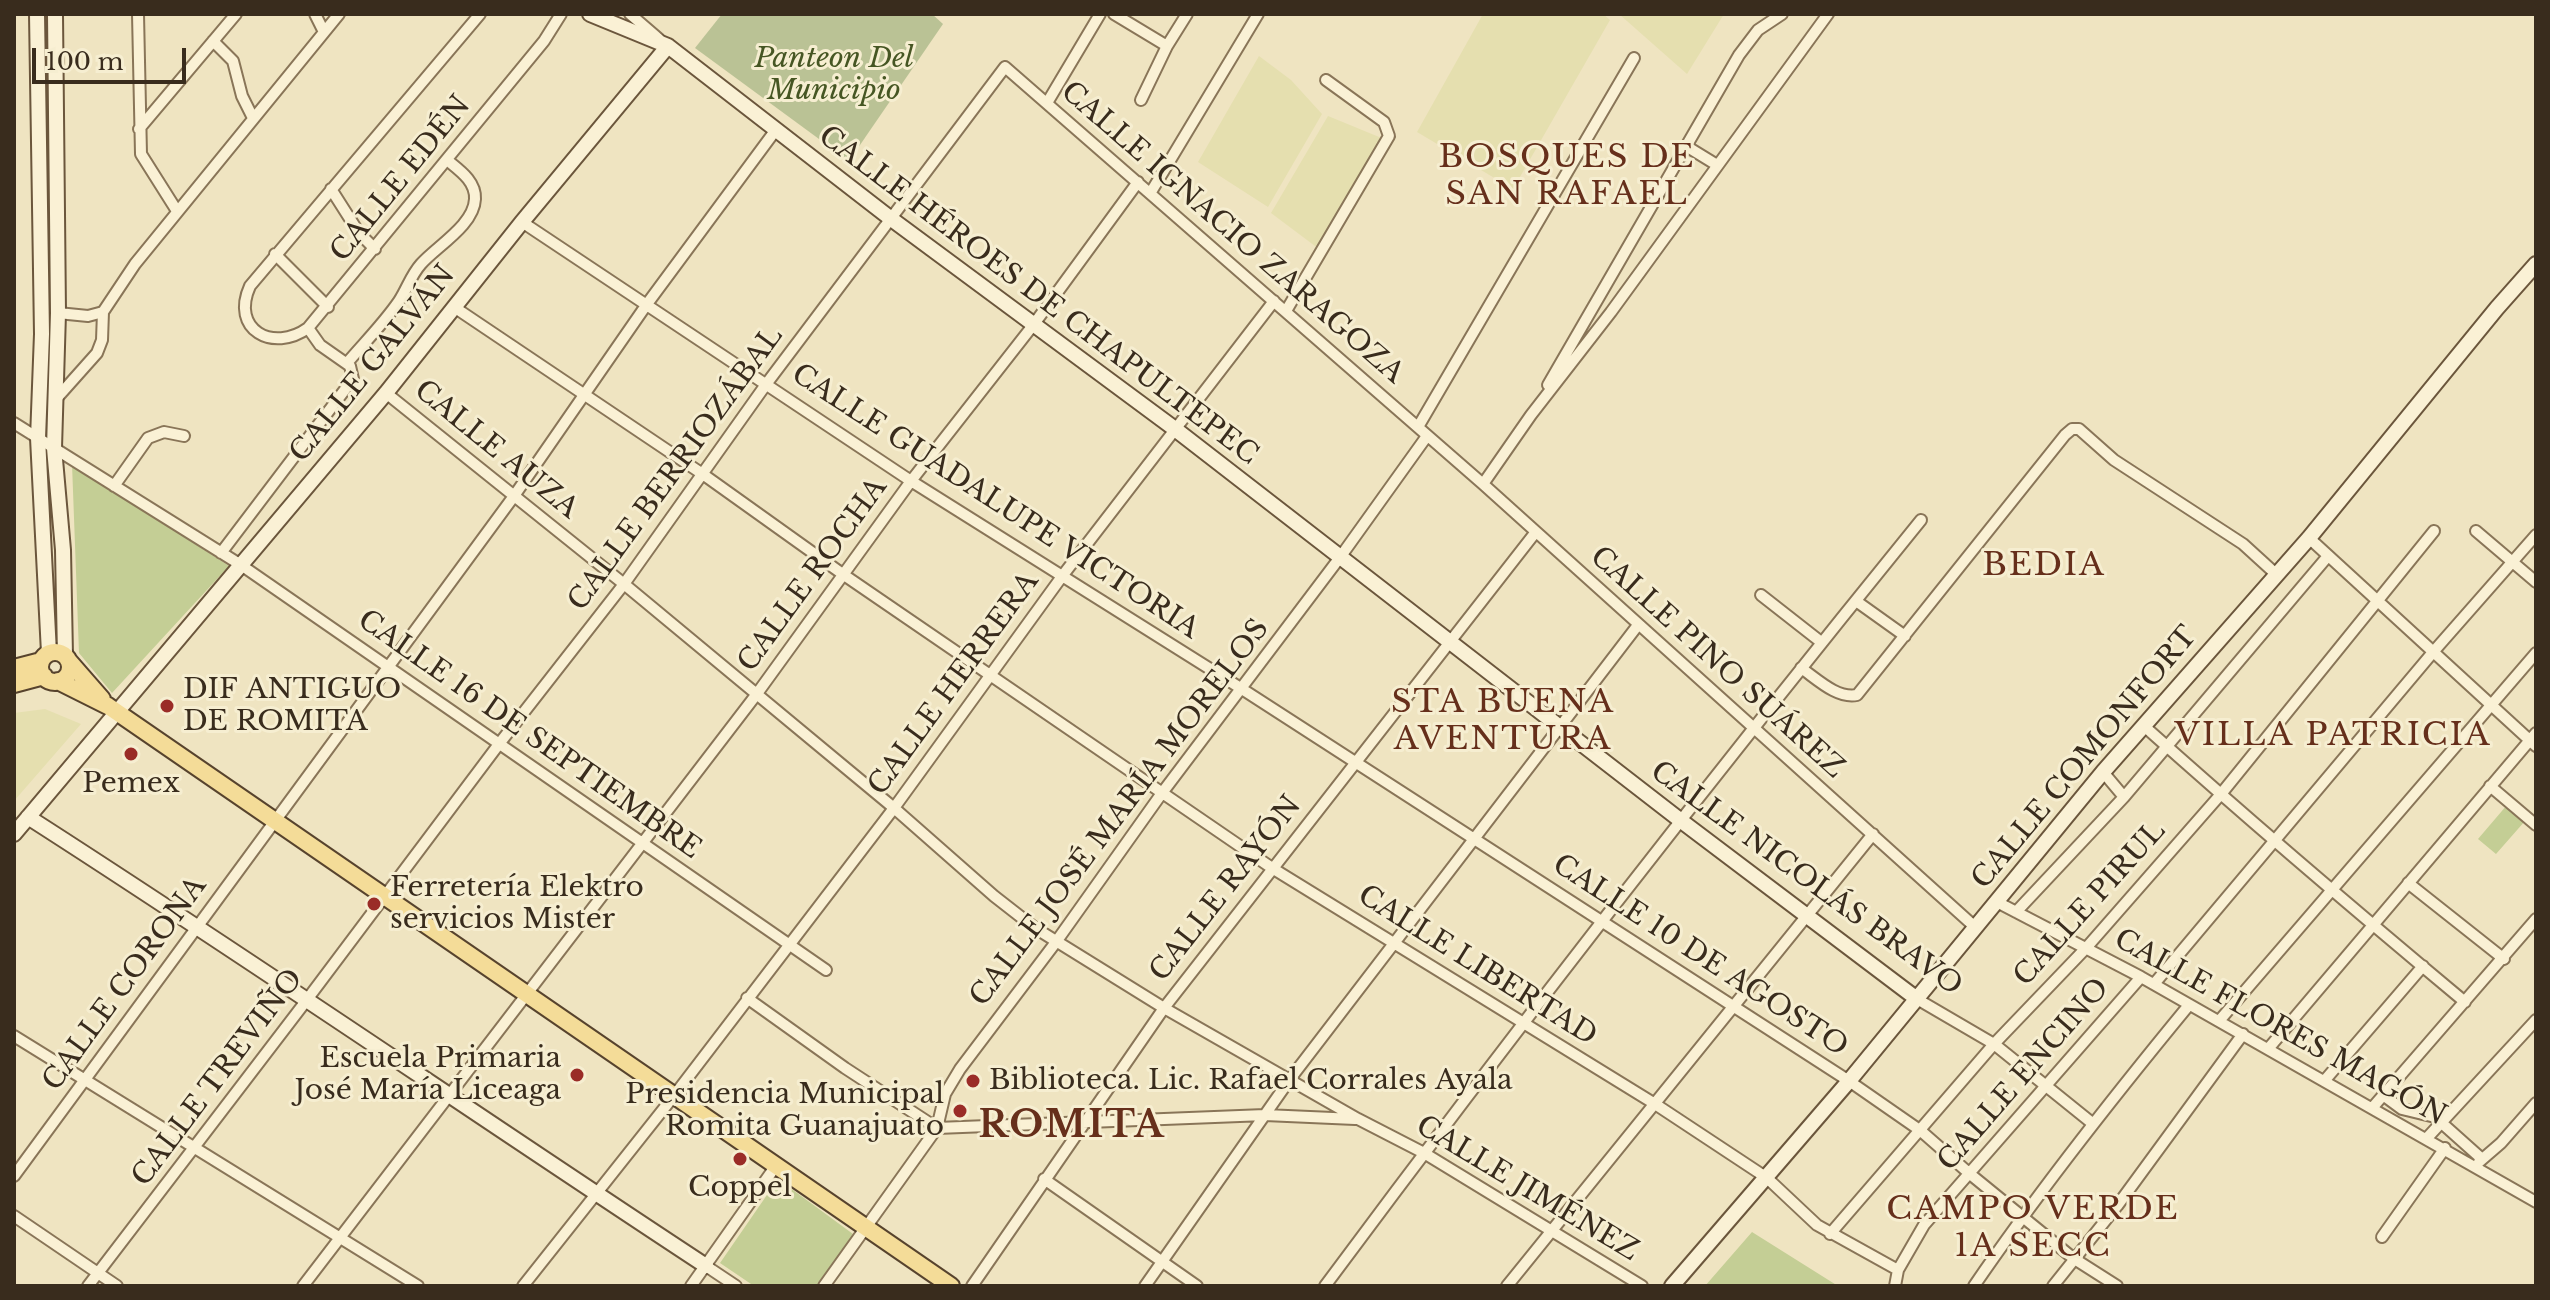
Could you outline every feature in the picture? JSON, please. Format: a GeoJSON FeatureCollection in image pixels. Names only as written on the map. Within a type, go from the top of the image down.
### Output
{"type":"FeatureCollection","features":[{"type":"Feature","properties":{"kind":"main road"},"geometry":{"type":"LineString","coordinates":[[14,684],[54,665]]}},
{"type":"Feature","properties":{"kind":"main road"},"geometry":{"type":"LineString","coordinates":[[14,668],[54,665],[384,898],[951,1286]]}},
{"type":"Feature","properties":{"kind":"street"},"geometry":{"type":"LineString","coordinates":[[37,14],[42,334],[38,438],[54,665]]}},
{"type":"Feature","properties":{"kind":"street"},"geometry":{"type":"LineString","coordinates":[[54,665],[63,550],[54,448],[58,313],[55,14]]}},
{"type":"Feature","properties":{"kind":"street"},"geometry":{"type":"LineString","coordinates":[[138,14],[141,154],[177,211]]}},
{"type":"Feature","properties":{"kind":"street"},"geometry":{"type":"LineString","coordinates":[[139,129],[236,14]]}},
{"type":"Feature","properties":{"kind":"street"},"geometry":{"type":"LineString","coordinates":[[315,14],[324,32]]}},
{"type":"Feature","properties":{"kind":"street"},"geometry":{"type":"LineString","coordinates":[[56,399],[97,353],[102,340],[103,312],[135,264],[339,14]]}},
{"type":"Feature","properties":{"kind":"street"},"geometry":{"type":"LineString","coordinates":[[221,553],[350,385],[353,372],[347,363],[320,345],[308,328],[298,336],[285,338],[271,338],[258,332],[248,323],[244,312],[244,299],[250,286],[480,14]]}},
{"type":"Feature","properties":{"kind":"street","name":"CALLE EDÉN"},"geometry":{"type":"LineString","coordinates":[[308,328],[544,41],[561,14]]}},
{"type":"Feature","properties":{"kind":"street","name":"CALLE HÉROES DE CHAPULTEPEC"},"geometry":{"type":"LineString","coordinates":[[590,14],[668,46],[775,131],[1341,556]]}},
{"type":"Feature","properties":{"kind":"street"},"geometry":{"type":"LineString","coordinates":[[630,14],[668,46]]}},
{"type":"Feature","properties":{"kind":"street"},"geometry":{"type":"LineString","coordinates":[[1047,103],[1100,14]]}},
{"type":"Feature","properties":{"kind":"street"},"geometry":{"type":"LineString","coordinates":[[1114,14],[1167,46]]}},
{"type":"Feature","properties":{"kind":"street"},"geometry":{"type":"LineString","coordinates":[[1141,100],[1167,46],[1187,14]]}},
{"type":"Feature","properties":{"kind":"street"},"geometry":{"type":"LineString","coordinates":[[1151,192],[1258,14]]}},
{"type":"Feature","properties":{"kind":"street"},"geometry":{"type":"LineString","coordinates":[[1531,415],[1748,41],[1782,14]]}},
{"type":"Feature","properties":{"kind":"street"},"geometry":{"type":"LineString","coordinates":[[1483,484],[1828,14]]}},
{"type":"Feature","properties":{"kind":"street"},"geometry":{"type":"LineString","coordinates":[[213,41],[233,61],[242,96],[253,118]]}},
{"type":"Feature","properties":{"kind":"street","name":"CALLE GALVÁN"},"geometry":{"type":"LineString","coordinates":[[14,834],[113,709],[241,565],[386,393],[668,46]]}},
{"type":"Feature","properties":{"kind":"street"},"geometry":{"type":"LineString","coordinates":[[1418,427],[1634,58]]}},
{"type":"Feature","properties":{"kind":"street","name":"CALLE IGNACIO ZARAGOZA"},"geometry":{"type":"LineString","coordinates":[[1005,67],[1427,436]]}},
{"type":"Feature","properties":{"kind":"street","name":"CALLE BERRIOZÁBAL"},"geometry":{"type":"LineString","coordinates":[[384,898],[624,584],[767,383],[1005,67]]}},
{"type":"Feature","properties":{"kind":"street"},"geometry":{"type":"LineString","coordinates":[[1286,311],[1389,136],[1384,122],[1326,80]]}},
{"type":"Feature","properties":{"kind":"street","name":"CALLE CORONA"},"geometry":{"type":"LineString","coordinates":[[14,1176],[389,668],[514,496],[647,304],[775,131]]}},
{"type":"Feature","properties":{"kind":"street"},"geometry":{"type":"LineString","coordinates":[[1686,146],[1717,165]]}},
{"type":"Feature","properties":{"kind":"street"},"geometry":{"type":"LineString","coordinates":[[347,363],[397,304],[418,266],[463,224],[470,213],[475,199],[472,185],[447,160]]}},
{"type":"Feature","properties":{"kind":"street","name":"CALLE ROCHA"},"geometry":{"type":"LineString","coordinates":[[303,1286],[756,695],[911,481],[1034,324],[1138,182]]}},
{"type":"Feature","properties":{"kind":"street"},"geometry":{"type":"LineString","coordinates":[[331,189],[353,225],[375,249]]}},
{"type":"Feature","properties":{"kind":"street","name":"CALLE GUADALUPE VICTORIA"},"geometry":{"type":"LineString","coordinates":[[522,222],[911,481],[1242,689]]}},
{"type":"Feature","properties":{"kind":"street"},"geometry":{"type":"LineString","coordinates":[[275,254],[328,307]]}},
{"type":"Feature","properties":{"kind":"street","name":"CALLE COMONFORT"},"geometry":{"type":"LineString","coordinates":[[1672,1286],[1849,1081],[2103,772],[2309,538],[2536,264]]}},
{"type":"Feature","properties":{"kind":"street","name":"CALLE HERRERA"},"geometry":{"type":"LineString","coordinates":[[523,1286],[673,1097],[894,808],[1063,575],[1274,301]]}},
{"type":"Feature","properties":{"kind":"street"},"geometry":{"type":"LineString","coordinates":[[1594,302],[1611,312]]}},
{"type":"Feature","properties":{"kind":"street","name":"CALLE LIBERTAD"},"geometry":{"type":"LineString","coordinates":[[454,307],[704,475],[844,575],[1272,868],[1655,1104],[1767,1178],[1805,1215],[1830,1234],[1898,1270]]}},
{"type":"Feature","properties":{"kind":"street"},"geometry":{"type":"LineString","coordinates":[[58,313],[88,316],[103,312]]}},
{"type":"Feature","properties":{"kind":"street","name":"CALLE AUZA"},"geometry":{"type":"LineString","coordinates":[[386,393],[624,584],[894,808],[1005,905],[1056,942]]}},
{"type":"Feature","properties":{"kind":"street","name":"CALLE 16 DE SEPTIEMBRE"},"geometry":{"type":"LineString","coordinates":[[14,423],[241,565],[826,970]]}},
{"type":"Feature","properties":{"kind":"street"},"geometry":{"type":"LineString","coordinates":[[1801,668],[1837,692],[1849,697],[1857,695],[2072,429],[2079,429],[2114,460],[2243,544],[2277,575]]}},
{"type":"Feature","properties":{"kind":"street"},"geometry":{"type":"LineString","coordinates":[[114,486],[148,438],[164,432],[184,436]]}},
{"type":"Feature","properties":{"kind":"street","name":"CALLE PINO SUÁREZ"},"geometry":{"type":"LineString","coordinates":[[1427,436],[1975,927]]}},
{"type":"Feature","properties":{"kind":"street","name":"CALLE JOSÉ MARÍA MORELOS"},"geometry":{"type":"LineString","coordinates":[[824,1286],[937,1128],[945,1094],[960,1069],[1427,436]]}},
{"type":"Feature","properties":{"kind":"street"},"geometry":{"type":"LineString","coordinates":[[1325,1286],[1680,820],[1921,520]]}},
{"type":"Feature","properties":{"kind":"street","name":"CALLE PIRUL"},"geometry":{"type":"LineString","coordinates":[[1830,1234],[1994,1044],[2087,947],[2221,794],[2434,531]]}},
{"type":"Feature","properties":{"kind":"street"},"geometry":{"type":"LineString","coordinates":[[2476,531],[2536,582]]}},
{"type":"Feature","properties":{"kind":"street","name":"CALLE RAYÓN"},"geometry":{"type":"LineString","coordinates":[[972,1286],[1164,1008],[1535,533]]}},
{"type":"Feature","properties":{"kind":"street","name":"CALLE ENCINO"},"geometry":{"type":"LineString","coordinates":[[2154,984],[2434,651],[2536,535]]}},
{"type":"Feature","properties":{"kind":"street"},"geometry":{"type":"LineString","coordinates":[[2268,1049],[2490,786],[2534,739],[2490,704],[2309,538]]}},
{"type":"Feature","properties":{"kind":"street","name":"CALLE NICOLÁS BRAVO"},"geometry":{"type":"LineString","coordinates":[[1341,556],[1806,916],[1917,999],[1994,1044],[2092,1123]]}},
{"type":"Feature","properties":{"kind":"street"},"geometry":{"type":"LineString","coordinates":[[2016,912],[2124,797],[2328,556]]}},
{"type":"Feature","properties":{"kind":"street"},"geometry":{"type":"LineString","coordinates":[[1761,595],[1821,642]]}},
{"type":"Feature","properties":{"kind":"street"},"geometry":{"type":"LineString","coordinates":[[1856,601],[1905,636]]}},
{"type":"Feature","properties":{"kind":"street"},"geometry":{"type":"LineString","coordinates":[[1145,1286],[1290,1079],[1638,625]]}},
{"type":"Feature","properties":{"kind":"street"},"geometry":{"type":"LineString","coordinates":[[2219,1021],[2536,653]]}},
{"type":"Feature","properties":{"kind":"street","name":"CALLE 10 DE AGOSTO"},"geometry":{"type":"LineString","coordinates":[[1242,689],[1849,1081],[1921,1131],[2073,1258],[2117,1286]]}},
{"type":"Feature","properties":{"kind":"street"},"geometry":{"type":"LineString","coordinates":[[2144,726],[2371,925],[2465,1002]]}},
{"type":"Feature","properties":{"kind":"street"},"geometry":{"type":"LineString","coordinates":[[2103,772],[2124,797]]}},
{"type":"Feature","properties":{"kind":"street"},"geometry":{"type":"LineString","coordinates":[[2490,786],[2536,825]]}},
{"type":"Feature","properties":{"kind":"street"},"geometry":{"type":"LineString","coordinates":[[28,817],[198,926],[449,1097],[736,1286]]}},
{"type":"Feature","properties":{"kind":"street"},"geometry":{"type":"LineString","coordinates":[[1507,1286],[1873,834]]}},
{"type":"Feature","properties":{"kind":"street"},"geometry":{"type":"LineString","coordinates":[[2408,883],[2504,959]]}},
{"type":"Feature","properties":{"kind":"street","name":"CALLE TREVIÑO"},"geometry":{"type":"LineString","coordinates":[[88,1286],[384,898]]}},
{"type":"Feature","properties":{"kind":"street","name":"CALLE FLORES MAGÓN"},"geometry":{"type":"LineString","coordinates":[[1997,902],[2087,947],[2457,1156],[2478,1163],[2536,1202]]}},
{"type":"Feature","properties":{"kind":"street"},"geometry":{"type":"LineString","coordinates":[[2373,1107],[2536,919]]}},
{"type":"Feature","properties":{"kind":"street","name":"CALLE JIMÉNEZ"},"geometry":{"type":"LineString","coordinates":[[1056,942],[1164,1008],[1358,1119],[1424,1153],[1642,1286]]}},
{"type":"Feature","properties":{"kind":"street"},"geometry":{"type":"LineString","coordinates":[[2325,1080],[2423,966]]}},
{"type":"Feature","properties":{"kind":"street","name":"CALLE ENCINO"},"geometry":{"type":"LineString","coordinates":[[1895,1286],[1898,1270],[1924,1225],[2141,977]]}},
{"type":"Feature","properties":{"kind":"street"},"geometry":{"type":"LineString","coordinates":[[747,998],[845,1068],[937,1128],[1265,1115],[1358,1119]]}},
{"type":"Feature","properties":{"kind":"street"},"geometry":{"type":"LineString","coordinates":[[1974,1286],[2092,1123],[2189,1005]]}},
{"type":"Feature","properties":{"kind":"street"},"geometry":{"type":"LineString","coordinates":[[2427,1138],[2536,1020]]}},
{"type":"Feature","properties":{"kind":"street"},"geometry":{"type":"LineString","coordinates":[[2053,1286],[2117,1206],[2243,1034]]}},
{"type":"Feature","properties":{"kind":"street"},"geometry":{"type":"LineString","coordinates":[[14,1036],[418,1286]]}},
{"type":"Feature","properties":{"kind":"street"},"geometry":{"type":"LineString","coordinates":[[2383,1095],[2402,1109],[2426,1113],[2451,1129],[2478,1163],[2501,1143],[2536,1103]]}},
{"type":"Feature","properties":{"kind":"street"},"geometry":{"type":"LineString","coordinates":[[2457,1156],[2465,1146]]}},
{"type":"Feature","properties":{"kind":"street"},"geometry":{"type":"LineString","coordinates":[[2382,1237],[2445,1148]]}},
{"type":"Feature","properties":{"kind":"street"},"geometry":{"type":"LineString","coordinates":[[691,1286],[775,1167]]}},
{"type":"Feature","properties":{"kind":"street"},"geometry":{"type":"LineString","coordinates":[[1044,1179],[1197,1286]]}},
{"type":"Feature","properties":{"kind":"street"},"geometry":{"type":"LineString","coordinates":[[14,1216],[117,1286]]}},
{"type":"Feature","properties":{"kind":"shaded area"},"geometry":{"type":"Polygon","coordinates":[[[1483,14],[1603,14],[1610,20],[1513,189],[1417,132],[1483,14]]]}},
{"type":"Feature","properties":{"kind":"shaded area"},"geometry":{"type":"Polygon","coordinates":[[[1619,14],[1724,14],[1687,74],[1619,14]]]}},
{"type":"Feature","properties":{"kind":"shaded area"},"geometry":{"type":"Polygon","coordinates":[[[1259,56],[1291,80],[1322,114],[1268,207],[1198,162],[1259,56]]]}},
{"type":"Feature","properties":{"kind":"shaded area"},"geometry":{"type":"Polygon","coordinates":[[[1328,116],[1384,139],[1319,249],[1271,213],[1328,116]]]}},
{"type":"Feature","properties":{"kind":"shaded area"},"geometry":{"type":"Polygon","coordinates":[[[45,709],[81,724],[14,801],[14,713],[45,709]]]}},
{"type":"Feature","properties":{"kind":"green space","name":"Panteon Del Municipio"},"geometry":{"type":"Polygon","coordinates":[[[722,14],[932,14],[943,24],[849,161],[695,48],[722,14]]]}},
{"type":"Feature","properties":{"kind":"green space"},"geometry":{"type":"Polygon","coordinates":[[[72,464],[229,566],[112,693],[79,653],[72,464]]]}},
{"type":"Feature","properties":{"kind":"green space"},"geometry":{"type":"Polygon","coordinates":[[[2507,805],[2525,821],[2496,854],[2478,839],[2507,805]]]}},
{"type":"Feature","properties":{"kind":"green space"},"geometry":{"type":"Polygon","coordinates":[[[778,1179],[853,1234],[819,1286],[754,1286],[720,1263],[778,1179]]]}},
{"type":"Feature","properties":{"kind":"green space"},"geometry":{"type":"Polygon","coordinates":[[[1752,1232],[1838,1286],[1705,1286],[1752,1232]]]}},
{"type":"Feature","properties":{"kind":"place","name":"DIF ANTIGUO DE ROMITA"},"geometry":{"type":"Point","coordinates":[167,706]}},
{"type":"Feature","properties":{"kind":"place","name":"Pemex"},"geometry":{"type":"Point","coordinates":[131,754]}},
{"type":"Feature","properties":{"kind":"place","name":"Ferretería Elektro servicios Mister"},"geometry":{"type":"Point","coordinates":[374,904]}},
{"type":"Feature","properties":{"kind":"place","name":"Escuela Primaria José María Liceaga"},"geometry":{"type":"Point","coordinates":[577,1075]}},
{"type":"Feature","properties":{"kind":"place","name":"Biblioteca. Lic. Rafael Corrales Ayala"},"geometry":{"type":"Point","coordinates":[973,1081]}},
{"type":"Feature","properties":{"kind":"place","name":"Presidencia Municipal Romita Guanajuato"},"geometry":{"type":"Point","coordinates":[960,1111]}},
{"type":"Feature","properties":{"kind":"place","name":"Coppel"},"geometry":{"type":"Point","coordinates":[740,1159]}},
{"type":"Feature","properties":{"kind":"district","name":"BOSQUES DE SAN RAFAEL"},"geometry":{"type":"Point","coordinates":[1567,176]}},
{"type":"Feature","properties":{"kind":"district","name":"BEDIA"},"geometry":{"type":"Point","coordinates":[2044,566]}},
{"type":"Feature","properties":{"kind":"district","name":"STA BUENA AVENTURA"},"geometry":{"type":"Point","coordinates":[1503,722]}},
{"type":"Feature","properties":{"kind":"district","name":"VILLA PATRICIA"},"geometry":{"type":"Point","coordinates":[2333,736]}},
{"type":"Feature","properties":{"kind":"district","name":"ROMITA"},"geometry":{"type":"Point","coordinates":[1072,1127]}},
{"type":"Feature","properties":{"kind":"district","name":"CAMPO VERDE 1A SECC"},"geometry":{"type":"Point","coordinates":[2033,1228]}}]}
